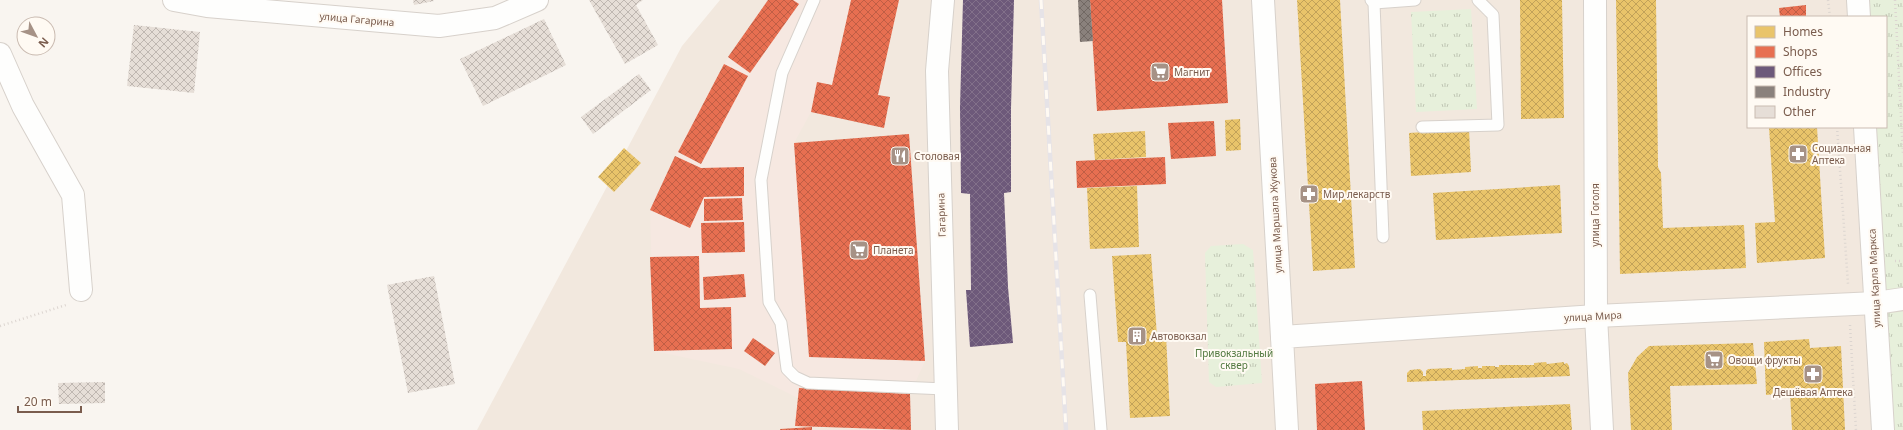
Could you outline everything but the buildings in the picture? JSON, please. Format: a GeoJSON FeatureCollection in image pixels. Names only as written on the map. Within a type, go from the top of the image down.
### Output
{"type":"FeatureCollection","features":[{"type":"Feature","properties":{"kind":"street","name":"улица Гагарина"},"geometry":{"type":"LineString","coordinates":[[174,0],[207,6],[439,26],[495,18],[537,0]]}},
{"type":"Feature","properties":{"kind":"street","name":"Гагарина"},"geometry":{"type":"LineString","coordinates":[[943,0],[937,71],[947,430]]}},
{"type":"Feature","properties":{"kind":"street","name":"улица Маршала Жукова"},"geometry":{"type":"LineString","coordinates":[[1263,0],[1287,430]]}},
{"type":"Feature","properties":{"kind":"street","name":"улица Гоголя"},"geometry":{"type":"LineString","coordinates":[[1595,0],[1596,316],[1602,430]]}},
{"type":"Feature","properties":{"kind":"street"},"geometry":{"type":"LineString","coordinates":[[1858,0],[1859,16]]}},
{"type":"Feature","properties":{"kind":"street"},"geometry":{"type":"LineString","coordinates":[[0,54],[22,106],[73,195],[81,290]]}},
{"type":"Feature","properties":{"kind":"street","name":"улица Карла Маркса"},"geometry":{"type":"LineString","coordinates":[[1865,128],[1883,430]]}},
{"type":"Feature","properties":{"kind":"street","name":"улица Мира"},"geometry":{"type":"LineString","coordinates":[[1282,337],[1596,316],[1876,303],[1903,299]]}},
{"type":"Feature","properties":{"kind":"lane"},"geometry":{"type":"LineString","coordinates":[[814,0],[782,73],[760,180],[769,302],[781,323],[787,368],[795,377],[808,383],[945,389]]}},
{"type":"Feature","properties":{"kind":"lane"},"geometry":{"type":"LineString","coordinates":[[1383,237],[1372,2],[1415,0]]}},
{"type":"Feature","properties":{"kind":"lane"},"geometry":{"type":"LineString","coordinates":[[1422,127],[1498,125],[1493,15],[1478,0]]}},
{"type":"Feature","properties":{"kind":"lane"},"geometry":{"type":"LineString","coordinates":[[1090,295],[1101,430]]}},
{"type":"Feature","properties":{"kind":"path"},"geometry":{"type":"LineString","coordinates":[[1828,0],[1830,16]]}},
{"type":"Feature","properties":{"kind":"path"},"geometry":{"type":"LineString","coordinates":[[1895,0],[1903,155]]}},
{"type":"Feature","properties":{"kind":"path"},"geometry":{"type":"LineString","coordinates":[[1837,128],[1856,430]]}},
{"type":"Feature","properties":{"kind":"path"},"geometry":{"type":"LineString","coordinates":[[0,326],[70,304],[81,290]]}},
{"type":"Feature","properties":{"kind":"shaded area"},"geometry":{"type":"Polygon","coordinates":[[[720,0],[1903,0],[1903,430],[477,430],[682,46],[720,0]]]}},
{"type":"Feature","properties":{"kind":"shaded area"},"geometry":{"type":"Polygon","coordinates":[[[768,0],[851,0],[832,85],[817,82],[811,112],[794,143],[809,357],[925,361],[910,394],[799,388],[798,398],[739,369],[654,351],[650,210],[675,156],[724,64],[768,0]]]}},
{"type":"Feature","properties":{"kind":"green space"},"geometry":{"type":"Polygon","coordinates":[[[1868,0],[1903,0],[1903,430],[1891,430],[1875,128],[1887,128],[1887,16],[1868,16],[1868,0]]]}},
{"type":"Feature","properties":{"kind":"green space"},"geometry":{"type":"Polygon","coordinates":[[[1471,9],[1477,109],[1416,112],[1411,12],[1471,9]]]}},
{"type":"Feature","properties":{"kind":"green space","name":"Привокзальный сквер"},"geometry":{"type":"Polygon","coordinates":[[[1243,244],[1253,250],[1262,383],[1216,387],[1209,382],[1205,253],[1211,246],[1243,244]]]}},
{"type":"Feature","properties":{"kind":"railway"},"geometry":{"type":"LineString","coordinates":[[1041,0],[1066,430]]}},
{"type":"Feature","properties":{"kind":"place","name":"Магнит"},"geometry":{"type":"Point","coordinates":[1160,72]}},
{"type":"Feature","properties":{"kind":"place","name":"Социальная Аптека"},"geometry":{"type":"Point","coordinates":[1798,154]}},
{"type":"Feature","properties":{"kind":"place","name":"Столовая"},"geometry":{"type":"Point","coordinates":[900,156]}},
{"type":"Feature","properties":{"kind":"place","name":"Мир лекарств"},"geometry":{"type":"Point","coordinates":[1309,194]}},
{"type":"Feature","properties":{"kind":"place","name":"Планета"},"geometry":{"type":"Point","coordinates":[859,250]}},
{"type":"Feature","properties":{"kind":"place","name":"Автовокзал"},"geometry":{"type":"Point","coordinates":[1137,336]}},
{"type":"Feature","properties":{"kind":"place","name":"Овощи фрукты"},"geometry":{"type":"Point","coordinates":[1714,360]}},
{"type":"Feature","properties":{"kind":"place","name":"Дешёвая Аптека"},"geometry":{"type":"Point","coordinates":[1813,374]}}]}
